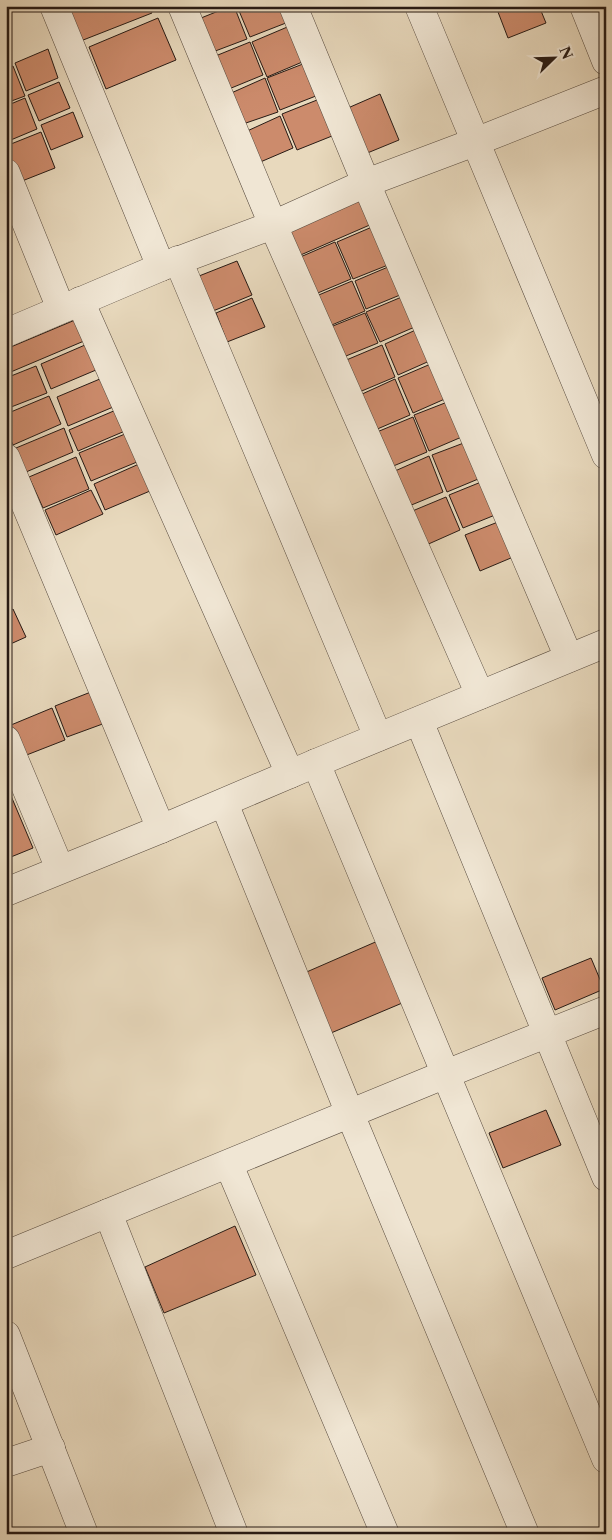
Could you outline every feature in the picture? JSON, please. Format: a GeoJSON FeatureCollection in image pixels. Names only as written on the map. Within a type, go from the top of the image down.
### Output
{"type":"FeatureCollection","features":[{"type":"Feature","properties":{"kind":"street"},"geometry":{"type":"LineString","coordinates":[[54,6],[170,263],[378,737]]}},
{"type":"Feature","properties":{"kind":"street"},"geometry":{"type":"LineString","coordinates":[[182,6],[273,225],[480,695]]}},
{"type":"Feature","properties":{"kind":"street"},"geometry":{"type":"LineString","coordinates":[[293,6],[366,183],[569,658]]}},
{"type":"Feature","properties":{"kind":"street"},"geometry":{"type":"LineString","coordinates":[[419,6],[606,455]]}},
{"type":"Feature","properties":{"kind":"street"},"geometry":{"type":"LineString","coordinates":[[584,6],[606,61]]}},
{"type":"Feature","properties":{"kind":"street"},"geometry":{"type":"LineString","coordinates":[[6,333],[170,263],[273,225],[366,183],[606,90]]}},
{"type":"Feature","properties":{"kind":"street"},"geometry":{"type":"LineString","coordinates":[[6,173],[290,774]]}},
{"type":"Feature","properties":{"kind":"street"},"geometry":{"type":"LineString","coordinates":[[6,458],[161,829]]}},
{"type":"Feature","properties":{"kind":"street"},"geometry":{"type":"LineString","coordinates":[[6,892],[606,643]]}},
{"type":"Feature","properties":{"kind":"street"},"geometry":{"type":"LineString","coordinates":[[419,721],[606,1177]]}},
{"type":"Feature","properties":{"kind":"street"},"geometry":{"type":"LineString","coordinates":[[6,740],[60,869]]}},
{"type":"Feature","properties":{"kind":"street"},"geometry":{"type":"LineString","coordinates":[[316,763],[606,1459]]}},
{"type":"Feature","properties":{"kind":"street"},"geometry":{"type":"LineString","coordinates":[[224,803],[350,1114],[525,1534]]}},
{"type":"Feature","properties":{"kind":"street"},"geometry":{"type":"LineString","coordinates":[[6,1255],[606,1010]]}},
{"type":"Feature","properties":{"kind":"street"},"geometry":{"type":"LineString","coordinates":[[229,1165],[385,1534]]}},
{"type":"Feature","properties":{"kind":"street"},"geometry":{"type":"LineString","coordinates":[[108,1213],[234,1534]]}},
{"type":"Feature","properties":{"kind":"street"},"geometry":{"type":"LineString","coordinates":[[6,1335],[84,1534]]}},
{"type":"Feature","properties":{"kind":"street"},"geometry":{"type":"LineString","coordinates":[[6,1464],[51,1448]]}},
{"type":"Feature","properties":{"kind":"building"},"geometry":{"type":"Polygon","coordinates":[[[58,6],[149,6],[152,13],[73,44],[58,6]]]}},
{"type":"Feature","properties":{"kind":"building"},"geometry":{"type":"Polygon","coordinates":[[[234,6],[247,39],[210,53],[196,20],[234,6]]]}},
{"type":"Feature","properties":{"kind":"building"},"geometry":{"type":"Polygon","coordinates":[[[237,6],[285,6],[291,21],[250,37],[237,6]]]}},
{"type":"Feature","properties":{"kind":"building"},"geometry":{"type":"Polygon","coordinates":[[[512,6],[539,6],[546,23],[508,38],[498,12],[512,6]]]}},
{"type":"Feature","properties":{"kind":"building"},"geometry":{"type":"Polygon","coordinates":[[[158,18],[176,60],[106,89],[89,47],[158,18]]]}},
{"type":"Feature","properties":{"kind":"building"},"geometry":{"type":"Polygon","coordinates":[[[292,25],[307,60],[267,77],[252,42],[292,25]]]}},
{"type":"Feature","properties":{"kind":"building"},"geometry":{"type":"Polygon","coordinates":[[[250,42],[263,75],[224,91],[213,57],[250,42]]]}},
{"type":"Feature","properties":{"kind":"building"},"geometry":{"type":"Polygon","coordinates":[[[48,49],[58,78],[26,91],[15,63],[48,49]]]}},
{"type":"Feature","properties":{"kind":"building"},"geometry":{"type":"Polygon","coordinates":[[[308,62],[321,94],[280,110],[267,78],[308,62]]]}},
{"type":"Feature","properties":{"kind":"building"},"geometry":{"type":"Polygon","coordinates":[[[13,66],[25,96],[6,103],[6,68],[13,66]]]}},
{"type":"Feature","properties":{"kind":"building"},"geometry":{"type":"Polygon","coordinates":[[[265,78],[278,112],[243,124],[229,94],[265,78]]]}},
{"type":"Feature","properties":{"kind":"building"},"geometry":{"type":"Polygon","coordinates":[[[59,82],[70,108],[39,121],[28,95],[59,82]]]}},
{"type":"Feature","properties":{"kind":"building"},"geometry":{"type":"Polygon","coordinates":[[[380,94],[399,140],[360,156],[341,111],[380,94]]]}},
{"type":"Feature","properties":{"kind":"building"},"geometry":{"type":"Polygon","coordinates":[[[25,98],[37,129],[6,142],[6,106],[25,98]]]}},
{"type":"Feature","properties":{"kind":"building"},"geometry":{"type":"Polygon","coordinates":[[[322,98],[337,134],[297,150],[282,114],[322,98]]]}},
{"type":"Feature","properties":{"kind":"building"},"geometry":{"type":"Polygon","coordinates":[[[73,112],[83,137],[51,150],[41,125],[73,112]]]}},
{"type":"Feature","properties":{"kind":"building"},"geometry":{"type":"Polygon","coordinates":[[[280,116],[293,148],[258,163],[245,132],[280,116]]]}},
{"type":"Feature","properties":{"kind":"building"},"geometry":{"type":"Polygon","coordinates":[[[41,132],[55,168],[17,183],[6,158],[6,146],[41,132]]]}},
{"type":"Feature","properties":{"kind":"building"},"geometry":{"type":"Polygon","coordinates":[[[360,197],[372,224],[296,257],[284,230],[360,197]]]}},
{"type":"Feature","properties":{"kind":"building"},"geometry":{"type":"Polygon","coordinates":[[[372,227],[388,265],[353,279],[337,242],[372,227]]]}},
{"type":"Feature","properties":{"kind":"building"},"geometry":{"type":"Polygon","coordinates":[[[335,242],[351,279],[313,295],[298,258],[335,242]]]}},
{"type":"Feature","properties":{"kind":"building"},"geometry":{"type":"Polygon","coordinates":[[[237,261],[252,295],[213,311],[199,276],[237,261]]]}},
{"type":"Feature","properties":{"kind":"building"},"geometry":{"type":"Polygon","coordinates":[[[388,267],[400,295],[366,309],[355,281],[388,267]]]}},
{"type":"Feature","properties":{"kind":"building"},"geometry":{"type":"Polygon","coordinates":[[[352,281],[365,311],[327,327],[314,297],[352,281]]]}},
{"type":"Feature","properties":{"kind":"building"},"geometry":{"type":"Polygon","coordinates":[[[404,296],[417,326],[380,342],[366,312],[404,296]]]}},
{"type":"Feature","properties":{"kind":"building"},"geometry":{"type":"Polygon","coordinates":[[[252,298],[265,327],[227,342],[216,313],[252,298]]]}},
{"type":"Feature","properties":{"kind":"building"},"geometry":{"type":"Polygon","coordinates":[[[365,313],[378,343],[341,358],[328,328],[365,313]]]}},
{"type":"Feature","properties":{"kind":"building"},"geometry":{"type":"Polygon","coordinates":[[[75,320],[84,341],[6,374],[6,349],[75,320]]]}},
{"type":"Feature","properties":{"kind":"building"},"geometry":{"type":"Polygon","coordinates":[[[420,328],[434,359],[398,375],[385,344],[420,328]]]}},
{"type":"Feature","properties":{"kind":"building"},"geometry":{"type":"Polygon","coordinates":[[[85,345],[96,370],[51,389],[41,364],[85,345]]]}},
{"type":"Feature","properties":{"kind":"building"},"geometry":{"type":"Polygon","coordinates":[[[382,345],[395,377],[357,393],[344,361],[382,345]]]}},
{"type":"Feature","properties":{"kind":"building"},"geometry":{"type":"Polygon","coordinates":[[[433,363],[447,398],[413,413],[398,378],[433,363]]]}},
{"type":"Feature","properties":{"kind":"building"},"geometry":{"type":"Polygon","coordinates":[[[36,366],[47,393],[6,409],[6,378],[36,366]]]}},
{"type":"Feature","properties":{"kind":"building"},"geometry":{"type":"Polygon","coordinates":[[[107,376],[118,405],[68,426],[57,397],[107,376]]]}},
{"type":"Feature","properties":{"kind":"building"},"geometry":{"type":"Polygon","coordinates":[[[395,379],[410,415],[375,430],[360,395],[395,379]]]}},
{"type":"Feature","properties":{"kind":"building"},"geometry":{"type":"Polygon","coordinates":[[[49,396],[61,424],[13,445],[6,429],[6,414],[49,396]]]}},
{"type":"Feature","properties":{"kind":"building"},"geometry":{"type":"Polygon","coordinates":[[[450,401],[464,436],[429,451],[414,415],[450,401]]]}},
{"type":"Feature","properties":{"kind":"building"},"geometry":{"type":"Polygon","coordinates":[[[116,410],[125,431],[78,451],[69,430],[116,410]]]}},
{"type":"Feature","properties":{"kind":"building"},"geometry":{"type":"Polygon","coordinates":[[[413,417],[427,452],[391,467],[377,432],[413,417]]]}},
{"type":"Feature","properties":{"kind":"building"},"geometry":{"type":"Polygon","coordinates":[[[64,428],[73,452],[26,472],[16,448],[64,428]]]}},
{"type":"Feature","properties":{"kind":"building"},"geometry":{"type":"Polygon","coordinates":[[[125,434],[137,462],[91,481],[79,453],[125,434]]]}},
{"type":"Feature","properties":{"kind":"building"},"geometry":{"type":"Polygon","coordinates":[[[469,441],[483,477],[447,492],[432,455],[469,441]]]}},
{"type":"Feature","properties":{"kind":"building"},"geometry":{"type":"Polygon","coordinates":[[[429,456],[443,492],[409,506],[395,471],[429,456]]]}},
{"type":"Feature","properties":{"kind":"building"},"geometry":{"type":"Polygon","coordinates":[[[76,457],[89,489],[43,508],[29,477],[76,457]]]}},
{"type":"Feature","properties":{"kind":"building"},"geometry":{"type":"Polygon","coordinates":[[[139,464],[150,491],[105,510],[94,484],[139,464]]]}},
{"type":"Feature","properties":{"kind":"building"},"geometry":{"type":"Polygon","coordinates":[[[486,480],[500,513],[463,528],[449,495],[486,480]]]}},
{"type":"Feature","properties":{"kind":"building"},"geometry":{"type":"Polygon","coordinates":[[[91,490],[103,514],[56,535],[45,510],[91,490]]]}},
{"type":"Feature","properties":{"kind":"building"},"geometry":{"type":"Polygon","coordinates":[[[446,497],[460,530],[424,546],[410,512],[446,497]]]}},
{"type":"Feature","properties":{"kind":"building"},"geometry":{"type":"Polygon","coordinates":[[[503,520],[518,555],[480,571],[465,535],[503,520]]]}},
{"type":"Feature","properties":{"kind":"building"},"geometry":{"type":"Polygon","coordinates":[[[13,609],[26,637],[6,646],[6,613],[13,609]]]}},
{"type":"Feature","properties":{"kind":"building"},"geometry":{"type":"Polygon","coordinates":[[[96,690],[108,722],[67,737],[55,706],[96,690]]]}},
{"type":"Feature","properties":{"kind":"building"},"geometry":{"type":"Polygon","coordinates":[[[52,708],[65,740],[24,756],[11,725],[52,708]]]}},
{"type":"Feature","properties":{"kind":"building"},"geometry":{"type":"Polygon","coordinates":[[[6,784],[33,848],[6,859],[6,784]]]}},
{"type":"Feature","properties":{"kind":"building"},"geometry":{"type":"Polygon","coordinates":[[[380,940],[407,1001],[331,1033],[302,974],[380,940]]]}},
{"type":"Feature","properties":{"kind":"building"},"geometry":{"type":"Polygon","coordinates":[[[591,958],[604,989],[555,1010],[542,978],[591,958]]]}},
{"type":"Feature","properties":{"kind":"building"},"geometry":{"type":"Polygon","coordinates":[[[546,1110],[561,1145],[503,1168],[489,1133],[546,1110]]]}},
{"type":"Feature","properties":{"kind":"building"},"geometry":{"type":"Polygon","coordinates":[[[235,1226],[256,1275],[164,1313],[145,1267],[235,1226]]]}}]}
